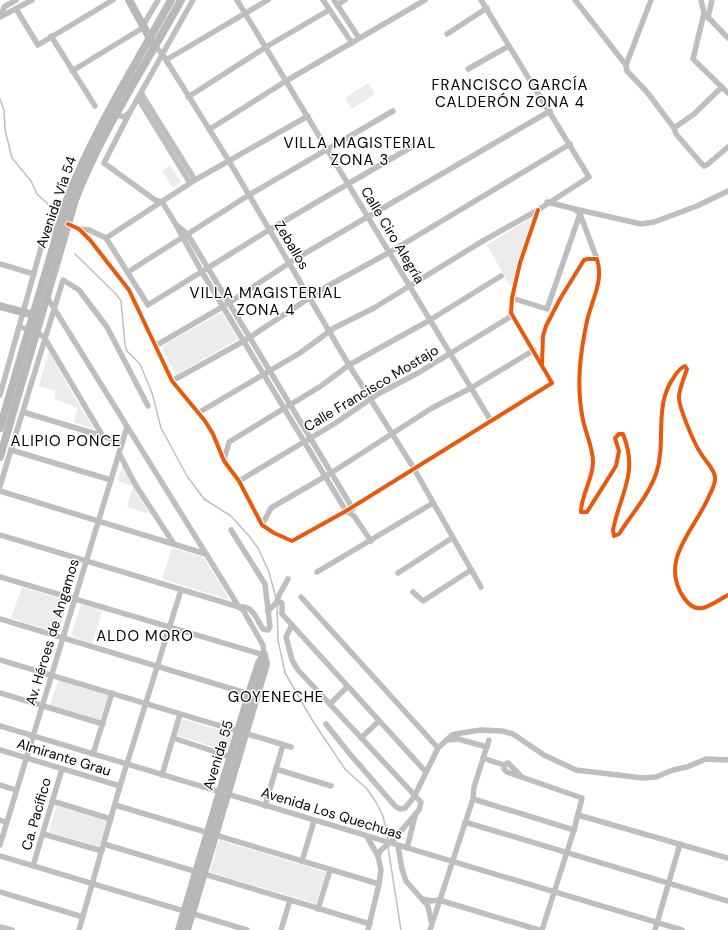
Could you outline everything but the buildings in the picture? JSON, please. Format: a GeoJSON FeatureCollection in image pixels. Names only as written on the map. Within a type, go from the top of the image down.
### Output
{"type":"FeatureCollection","features":[{"type":"Feature","properties":{"kind":"main road"},"geometry":{"type":"LineString","coordinates":[[129,0],[154,46]]}},
{"type":"Feature","properties":{"kind":"main road","name":"Avenida Vía 54"},"geometry":{"type":"LineString","coordinates":[[0,428],[33,331],[47,297],[64,224],[67,200],[84,157],[171,0]]}},
{"type":"Feature","properties":{"kind":"main road","name":"Avenida Vía 54"},"geometry":{"type":"LineString","coordinates":[[0,457],[33,331],[34,315],[64,224],[84,178],[116,115],[181,0]]}},
{"type":"Feature","properties":{"kind":"main road"},"geometry":{"type":"LineString","coordinates":[[0,306],[34,315]]}},
{"type":"Feature","properties":{"kind":"main road","name":"Avenida 55"},"geometry":{"type":"LineString","coordinates":[[224,794],[231,757],[242,733],[249,694],[259,663],[264,655]]}},
{"type":"Feature","properties":{"kind":"main road","name":"Avenida 55"},"geometry":{"type":"LineString","coordinates":[[179,930],[188,913],[242,733],[266,664],[264,655]]}},
{"type":"Feature","properties":{"kind":"main road","name":"Avenida 55"},"geometry":{"type":"LineString","coordinates":[[187,930],[188,913]]}},
{"type":"Feature","properties":{"kind":"street"},"geometry":{"type":"LineString","coordinates":[[1,16],[4,7],[16,0]]}},
{"type":"Feature","properties":{"kind":"street"},"geometry":{"type":"LineString","coordinates":[[1,16],[16,10],[32,0]]}},
{"type":"Feature","properties":{"kind":"street"},"geometry":{"type":"LineString","coordinates":[[16,10],[38,45],[113,0]]}},
{"type":"Feature","properties":{"kind":"street"},"geometry":{"type":"LineString","coordinates":[[72,71],[141,29],[158,0]]}},
{"type":"Feature","properties":{"kind":"street"},"geometry":{"type":"LineString","coordinates":[[193,0],[165,58],[130,112],[104,163],[155,200],[162,202],[229,302],[250,337],[284,408],[331,473],[352,507],[354,516]]}},
{"type":"Feature","properties":{"kind":"street","name":"Calle Ciro Alegría"},"geometry":{"type":"LineString","coordinates":[[238,0],[491,421]]}},
{"type":"Feature","properties":{"kind":"street"},"geometry":{"type":"LineString","coordinates":[[165,58],[268,0]]}},
{"type":"Feature","properties":{"kind":"street"},"geometry":{"type":"LineString","coordinates":[[323,0],[352,43]]}},
{"type":"Feature","properties":{"kind":"street"},"geometry":{"type":"LineString","coordinates":[[345,0],[336,2],[359,38]]}},
{"type":"Feature","properties":{"kind":"street"},"geometry":{"type":"LineString","coordinates":[[210,129],[286,81],[425,0]]}},
{"type":"Feature","properties":{"kind":"street"},"geometry":{"type":"LineString","coordinates":[[198,413],[267,373],[330,331],[374,308],[538,210],[547,202],[589,177],[482,0]]}},
{"type":"Feature","properties":{"kind":"street"},"geometry":{"type":"LineString","coordinates":[[575,0],[626,65],[627,71],[647,92],[674,128],[676,134],[704,166],[728,147]]}},
{"type":"Feature","properties":{"kind":"street"},"geometry":{"type":"LineString","coordinates":[[701,0],[704,13],[728,38]]}},
{"type":"Feature","properties":{"kind":"street"},"geometry":{"type":"LineString","coordinates":[[708,18],[712,0]]}},
{"type":"Feature","properties":{"kind":"street"},"geometry":{"type":"LineString","coordinates":[[626,65],[649,1]]}},
{"type":"Feature","properties":{"kind":"street"},"geometry":{"type":"LineString","coordinates":[[447,34],[487,8]]}},
{"type":"Feature","properties":{"kind":"street"},"geometry":{"type":"LineString","coordinates":[[188,97],[266,47],[329,10]]}},
{"type":"Feature","properties":{"kind":"street"},"geometry":{"type":"LineString","coordinates":[[704,13],[693,59],[728,92]]}},
{"type":"Feature","properties":{"kind":"street"},"geometry":{"type":"LineString","coordinates":[[51,36],[95,106]]}},
{"type":"Feature","properties":{"kind":"street","name":"Zeballos"},"geometry":{"type":"LineString","coordinates":[[154,46],[165,58],[188,97],[230,161],[349,365],[413,467],[481,587]]}},
{"type":"Feature","properties":{"kind":"street"},"geometry":{"type":"LineString","coordinates":[[468,69],[509,46]]}},
{"type":"Feature","properties":{"kind":"street"},"geometry":{"type":"LineString","coordinates":[[674,128],[694,114],[722,87]]}},
{"type":"Feature","properties":{"kind":"street"},"geometry":{"type":"LineString","coordinates":[[140,95],[192,181]]}},
{"type":"Feature","properties":{"kind":"street"},"geometry":{"type":"LineString","coordinates":[[128,272],[249,195],[393,111]]}},
{"type":"Feature","properties":{"kind":"street"},"geometry":{"type":"LineString","coordinates":[[155,346],[224,306],[290,263],[550,111]]}},
{"type":"Feature","properties":{"kind":"street"},"geometry":{"type":"LineString","coordinates":[[116,115],[124,117],[130,112]]}},
{"type":"Feature","properties":{"kind":"street"},"geometry":{"type":"LineString","coordinates":[[106,238],[192,181],[308,116]]}},
{"type":"Feature","properties":{"kind":"street"},"geometry":{"type":"LineString","coordinates":[[172,381],[244,341],[310,297],[390,252],[570,144]]}},
{"type":"Feature","properties":{"kind":"street"},"geometry":{"type":"LineString","coordinates":[[0,395],[44,237],[64,224],[79,229],[89,230],[106,238],[148,305],[269,230],[413,146]]}},
{"type":"Feature","properties":{"kind":"street"},"geometry":{"type":"LineString","coordinates":[[547,202],[640,224],[654,222],[697,206],[728,191]]}},
{"type":"Feature","properties":{"kind":"street"},"geometry":{"type":"LineString","coordinates":[[575,209],[580,214],[600,267],[600,281],[585,331],[578,376],[581,408],[593,459],[592,472],[581,512],[587,512],[614,470],[619,451],[615,438],[619,434],[623,434],[628,452],[630,470],[613,530],[614,536],[619,534],[655,477],[660,458],[662,404],[670,382],[680,368],[685,366],[686,370],[679,396],[680,405],[699,452],[714,472],[715,481],[707,501],[678,552],[675,564],[676,582],[679,590],[690,606],[697,609],[728,595]]}},
{"type":"Feature","properties":{"kind":"street"},"geometry":{"type":"LineString","coordinates":[[79,229],[129,290],[172,381],[213,434],[224,461],[239,481],[262,525],[270,531],[292,541],[346,511],[413,467],[552,383],[512,313],[512,298],[520,263],[538,210]]}},
{"type":"Feature","properties":{"kind":"street"},"geometry":{"type":"LineString","coordinates":[[512,298],[547,309],[580,214]]}},
{"type":"Feature","properties":{"kind":"street"},"geometry":{"type":"LineString","coordinates":[[185,237],[202,272],[244,341],[290,405],[326,476],[346,511],[354,516],[372,541]]}},
{"type":"Feature","properties":{"kind":"street"},"geometry":{"type":"LineString","coordinates":[[542,364],[543,336],[560,299],[584,260],[597,259]]}},
{"type":"Feature","properties":{"kind":"street"},"geometry":{"type":"LineString","coordinates":[[0,264],[34,274]]}},
{"type":"Feature","properties":{"kind":"street"},"geometry":{"type":"LineString","coordinates":[[224,461],[229,442],[321,386],[349,365],[430,320],[501,276]]}},
{"type":"Feature","properties":{"kind":"street"},"geometry":{"type":"LineString","coordinates":[[0,486],[44,337],[63,280],[79,290],[107,327],[148,406]]}},
{"type":"Feature","properties":{"kind":"street"},"geometry":{"type":"LineString","coordinates":[[0,576],[75,600],[264,655],[263,645],[243,610],[239,607],[47,297]]}},
{"type":"Feature","properties":{"kind":"street","name":"Calle Francisco Mostajo"},"geometry":{"type":"LineString","coordinates":[[239,481],[308,440],[370,399],[450,354],[510,317],[512,313]]}},
{"type":"Feature","properties":{"kind":"street"},"geometry":{"type":"LineString","coordinates":[[20,327],[33,331],[44,337],[102,436]]}},
{"type":"Feature","properties":{"kind":"street"},"geometry":{"type":"LineString","coordinates":[[262,525],[271,508],[331,473],[392,433],[534,350]]}},
{"type":"Feature","properties":{"kind":"street"},"geometry":{"type":"LineString","coordinates":[[23,412],[122,442]]}},
{"type":"Feature","properties":{"kind":"street","name":"Av. Héroes de Angamos"},"geometry":{"type":"LineString","coordinates":[[0,845],[127,427]]}},
{"type":"Feature","properties":{"kind":"street"},"geometry":{"type":"LineString","coordinates":[[11,450],[111,480]]}},
{"type":"Feature","properties":{"kind":"street"},"geometry":{"type":"LineString","coordinates":[[119,453],[135,484],[174,544]]}},
{"type":"Feature","properties":{"kind":"street"},"geometry":{"type":"LineString","coordinates":[[0,491],[207,554]]}},
{"type":"Feature","properties":{"kind":"street"},"geometry":{"type":"LineString","coordinates":[[317,572],[372,541],[433,502]]}},
{"type":"Feature","properties":{"kind":"street"},"geometry":{"type":"LineString","coordinates":[[0,535],[250,610],[263,629],[266,630],[270,627],[265,584],[231,530]]}},
{"type":"Feature","properties":{"kind":"street"},"geometry":{"type":"LineString","coordinates":[[398,573],[452,538]]}},
{"type":"Feature","properties":{"kind":"street"},"geometry":{"type":"LineString","coordinates":[[413,592],[424,601],[471,570]]}},
{"type":"Feature","properties":{"kind":"street"},"geometry":{"type":"LineString","coordinates":[[268,611],[277,602],[278,595],[288,579]]}},
{"type":"Feature","properties":{"kind":"street"},"geometry":{"type":"LineString","coordinates":[[79,930],[120,786],[181,590]]}},
{"type":"Feature","properties":{"kind":"street"},"geometry":{"type":"LineString","coordinates":[[301,597],[438,748]]}},
{"type":"Feature","properties":{"kind":"street"},"geometry":{"type":"LineString","coordinates":[[277,602],[282,603],[282,614],[426,772]]}},
{"type":"Feature","properties":{"kind":"street"},"geometry":{"type":"LineString","coordinates":[[0,619],[249,694]]}},
{"type":"Feature","properties":{"kind":"street"},"geometry":{"type":"LineString","coordinates":[[292,625],[287,632],[286,637],[292,660],[298,670],[414,797],[421,802],[419,810],[416,814],[394,839],[380,851],[378,856]]}},
{"type":"Feature","properties":{"kind":"street"},"geometry":{"type":"LineString","coordinates":[[0,660],[291,747]]}},
{"type":"Feature","properties":{"kind":"street"},"geometry":{"type":"LineString","coordinates":[[330,704],[347,687]]}},
{"type":"Feature","properties":{"kind":"street"},"geometry":{"type":"LineString","coordinates":[[0,693],[103,724]]}},
{"type":"Feature","properties":{"kind":"street"},"geometry":{"type":"LineString","coordinates":[[93,754],[112,693]]}},
{"type":"Feature","properties":{"kind":"street"},"geometry":{"type":"LineString","coordinates":[[162,775],[180,714]]}},
{"type":"Feature","properties":{"kind":"street"},"geometry":{"type":"LineString","coordinates":[[361,738],[379,721]]}},
{"type":"Feature","properties":{"kind":"street"},"geometry":{"type":"LineString","coordinates":[[326,724],[398,809],[405,808],[414,797],[438,748],[452,735],[461,733],[493,730],[502,731],[513,734],[544,755],[576,770],[643,778],[656,778],[672,770],[687,767],[706,759],[728,760]]}},
{"type":"Feature","properties":{"kind":"street","name":"Avenida Los Quechuas"},"geometry":{"type":"LineString","coordinates":[[0,726],[682,930]]}},
{"type":"Feature","properties":{"kind":"street"},"geometry":{"type":"LineString","coordinates":[[173,738],[231,757]]}},
{"type":"Feature","properties":{"kind":"street"},"geometry":{"type":"LineString","coordinates":[[446,740],[458,739],[487,747]]}},
{"type":"Feature","properties":{"kind":"street"},"geometry":{"type":"LineString","coordinates":[[430,928],[451,861],[454,857],[473,799],[489,740]]}},
{"type":"Feature","properties":{"kind":"street"},"geometry":{"type":"LineString","coordinates":[[265,806],[283,745]]}},
{"type":"Feature","properties":{"kind":"street","name":"Almirante Grau"},"geometry":{"type":"LineString","coordinates":[[0,750],[120,786]]}},
{"type":"Feature","properties":{"kind":"street"},"geometry":{"type":"LineString","coordinates":[[424,899],[431,901],[439,900],[541,930],[574,830],[582,799],[581,797],[522,777],[510,764],[507,763],[504,765],[483,758]]}},
{"type":"Feature","properties":{"kind":"street","name":"Ca. Pacífico"},"geometry":{"type":"LineString","coordinates":[[34,866],[62,769]]}},
{"type":"Feature","properties":{"kind":"street"},"geometry":{"type":"LineString","coordinates":[[276,769],[331,786]]}},
{"type":"Feature","properties":{"kind":"street"},"geometry":{"type":"LineString","coordinates":[[0,785],[16,790]]}},
{"type":"Feature","properties":{"kind":"street"},"geometry":{"type":"LineString","coordinates":[[473,799],[574,830]]}},
{"type":"Feature","properties":{"kind":"street"},"geometry":{"type":"LineString","coordinates":[[52,801],[111,819]]}},
{"type":"Feature","properties":{"kind":"street"},"geometry":{"type":"LineString","coordinates":[[115,805],[379,884]]}},
{"type":"Feature","properties":{"kind":"street"},"geometry":{"type":"LineString","coordinates":[[407,848],[416,814]]}},
{"type":"Feature","properties":{"kind":"street"},"geometry":{"type":"LineString","coordinates":[[578,815],[728,858]]}},
{"type":"Feature","properties":{"kind":"street"},"geometry":{"type":"LineString","coordinates":[[0,820],[6,822]]}},
{"type":"Feature","properties":{"kind":"street"},"geometry":{"type":"LineString","coordinates":[[302,861],[314,821]]}},
{"type":"Feature","properties":{"kind":"street"},"geometry":{"type":"LineString","coordinates":[[465,822],[728,901]]}},
{"type":"Feature","properties":{"kind":"street"},"geometry":{"type":"LineString","coordinates":[[43,834],[102,851]]}},
{"type":"Feature","properties":{"kind":"street"},"geometry":{"type":"LineString","coordinates":[[104,844],[290,900],[369,927],[381,870],[378,856],[367,837]]}},
{"type":"Feature","properties":{"kind":"street"},"geometry":{"type":"LineString","coordinates":[[655,930],[680,844]]}},
{"type":"Feature","properties":{"kind":"street"},"geometry":{"type":"LineString","coordinates":[[398,846],[402,869],[406,881],[424,899],[428,906],[430,928]]}},
{"type":"Feature","properties":{"kind":"street"},"geometry":{"type":"LineString","coordinates":[[0,856],[247,930]]}},
{"type":"Feature","properties":{"kind":"street"},"geometry":{"type":"LineString","coordinates":[[318,909],[330,870]]}},
{"type":"Feature","properties":{"kind":"street"},"geometry":{"type":"LineString","coordinates":[[0,892],[83,917]]}},
{"type":"Feature","properties":{"kind":"street"},"geometry":{"type":"LineString","coordinates":[[281,930],[290,900]]}},
{"type":"Feature","properties":{"kind":"street"},"geometry":{"type":"LineString","coordinates":[[0,927],[12,930]]}},
{"type":"Feature","properties":{"kind":"shaded area"},"geometry":{"type":"Polygon","coordinates":[[[368,83],[375,94],[352,109],[345,98],[368,83]]]}},
{"type":"Feature","properties":{"kind":"shaded area"},"geometry":{"type":"Polygon","coordinates":[[[170,165],[181,182],[173,188],[162,171],[170,165]]]}},
{"type":"Feature","properties":{"kind":"shaded area"},"geometry":{"type":"Polygon","coordinates":[[[529,219],[531,220],[512,285],[510,286],[487,245],[529,219]]]}},
{"type":"Feature","properties":{"kind":"shaded area"},"geometry":{"type":"Polygon","coordinates":[[[222,312],[238,339],[176,375],[161,347],[222,312]]]}},
{"type":"Feature","properties":{"kind":"shaded area"},"geometry":{"type":"Polygon","coordinates":[[[49,351],[94,429],[73,422],[78,408],[54,399],[56,391],[39,386],[49,351]]]}},
{"type":"Feature","properties":{"kind":"shaded area"},"geometry":{"type":"Polygon","coordinates":[[[123,464],[133,486],[118,481],[123,464]]]}},
{"type":"Feature","properties":{"kind":"shaded area"},"geometry":{"type":"Polygon","coordinates":[[[133,486],[150,514],[127,507],[133,486]]]}},
{"type":"Feature","properties":{"kind":"shaded area"},"geometry":{"type":"Polygon","coordinates":[[[172,548],[203,557],[230,600],[162,579],[172,548]]]}},
{"type":"Feature","properties":{"kind":"shaded area"},"geometry":{"type":"Polygon","coordinates":[[[22,587],[68,601],[58,633],[11,618],[22,587]]]}},
{"type":"Feature","properties":{"kind":"shaded area"},"geometry":{"type":"Polygon","coordinates":[[[81,604],[102,611],[92,643],[71,636],[81,604]]]}},
{"type":"Feature","properties":{"kind":"shaded area"},"geometry":{"type":"Polygon","coordinates":[[[58,680],[108,695],[100,720],[50,705],[58,680]]]}},
{"type":"Feature","properties":{"kind":"shaded area"},"geometry":{"type":"Polygon","coordinates":[[[182,719],[232,734],[227,751],[176,735],[182,719]]]}},
{"type":"Feature","properties":{"kind":"shaded area"},"geometry":{"type":"Polygon","coordinates":[[[56,806],[108,821],[100,847],[49,832],[56,806]]]}},
{"type":"Feature","properties":{"kind":"shaded area"},"geometry":{"type":"Polygon","coordinates":[[[219,840],[326,872],[316,904],[210,872],[219,840]]]}},
{"type":"Feature","properties":{"kind":"waterway"},"geometry":{"type":"LineString","coordinates":[[0,99],[4,110],[5,130],[12,158],[31,181],[37,194],[51,207]]}},
{"type":"Feature","properties":{"kind":"waterway"},"geometry":{"type":"LineString","coordinates":[[75,254],[115,293],[121,301],[125,345],[127,351],[140,364],[152,393],[161,428],[187,476],[204,499],[231,516],[258,548],[269,572],[276,598]]}},
{"type":"Feature","properties":{"kind":"waterway"},"geometry":{"type":"LineString","coordinates":[[277,604],[278,640],[285,673],[314,723],[345,769],[367,789],[376,802],[383,816],[388,839]]}},
{"type":"Feature","properties":{"kind":"waterway"},"geometry":{"type":"LineString","coordinates":[[388,847],[401,930]]}},
{"type":"Feature","properties":{"kind":"cycle path"},"geometry":{"type":"LineString","coordinates":[[68,224],[79,229],[90,240],[129,290],[172,381],[205,421],[213,434],[224,461],[239,481],[262,525],[274,533],[292,541],[346,511],[552,383],[511,313],[512,298],[520,263],[538,210]]}},
{"type":"Feature","properties":{"kind":"cycle path"},"geometry":{"type":"LineString","coordinates":[[542,364],[543,336],[546,326],[560,299],[584,260],[597,259],[599,267],[598,282],[589,313],[582,346],[579,382],[584,425],[592,452],[593,462],[581,512],[587,512],[616,466],[619,451],[615,438],[619,434],[623,434],[629,460],[629,472],[613,530],[614,536],[619,534],[644,498],[653,482],[659,462],[664,400],[675,375],[685,366],[687,369],[681,386],[679,401],[695,443],[712,470],[715,479],[712,490],[703,509],[688,533],[677,558],[675,571],[677,584],[684,598],[694,607],[705,607],[728,595]]}},
{"type":"Feature","properties":{"kind":"district","name":"FRANCISCO GARCÍA CALDERÓN ZONA 4"},"geometry":{"type":"Point","coordinates":[510,94]}},
{"type":"Feature","properties":{"kind":"district","name":"VILLA MAGISTERIAL ZONA 3"},"geometry":{"type":"Point","coordinates":[360,152]}},
{"type":"Feature","properties":{"kind":"district","name":"VILLA MAGISTERIAL ZONA 4"},"geometry":{"type":"Point","coordinates":[266,302]}},
{"type":"Feature","properties":{"kind":"district","name":"ALIPIO PONCE"},"geometry":{"type":"Point","coordinates":[66,441]}},
{"type":"Feature","properties":{"kind":"district","name":"ALDO MORO"},"geometry":{"type":"Point","coordinates":[145,636]}},
{"type":"Feature","properties":{"kind":"district","name":"GOYENECHE"},"geometry":{"type":"Point","coordinates":[276,697]}}]}
